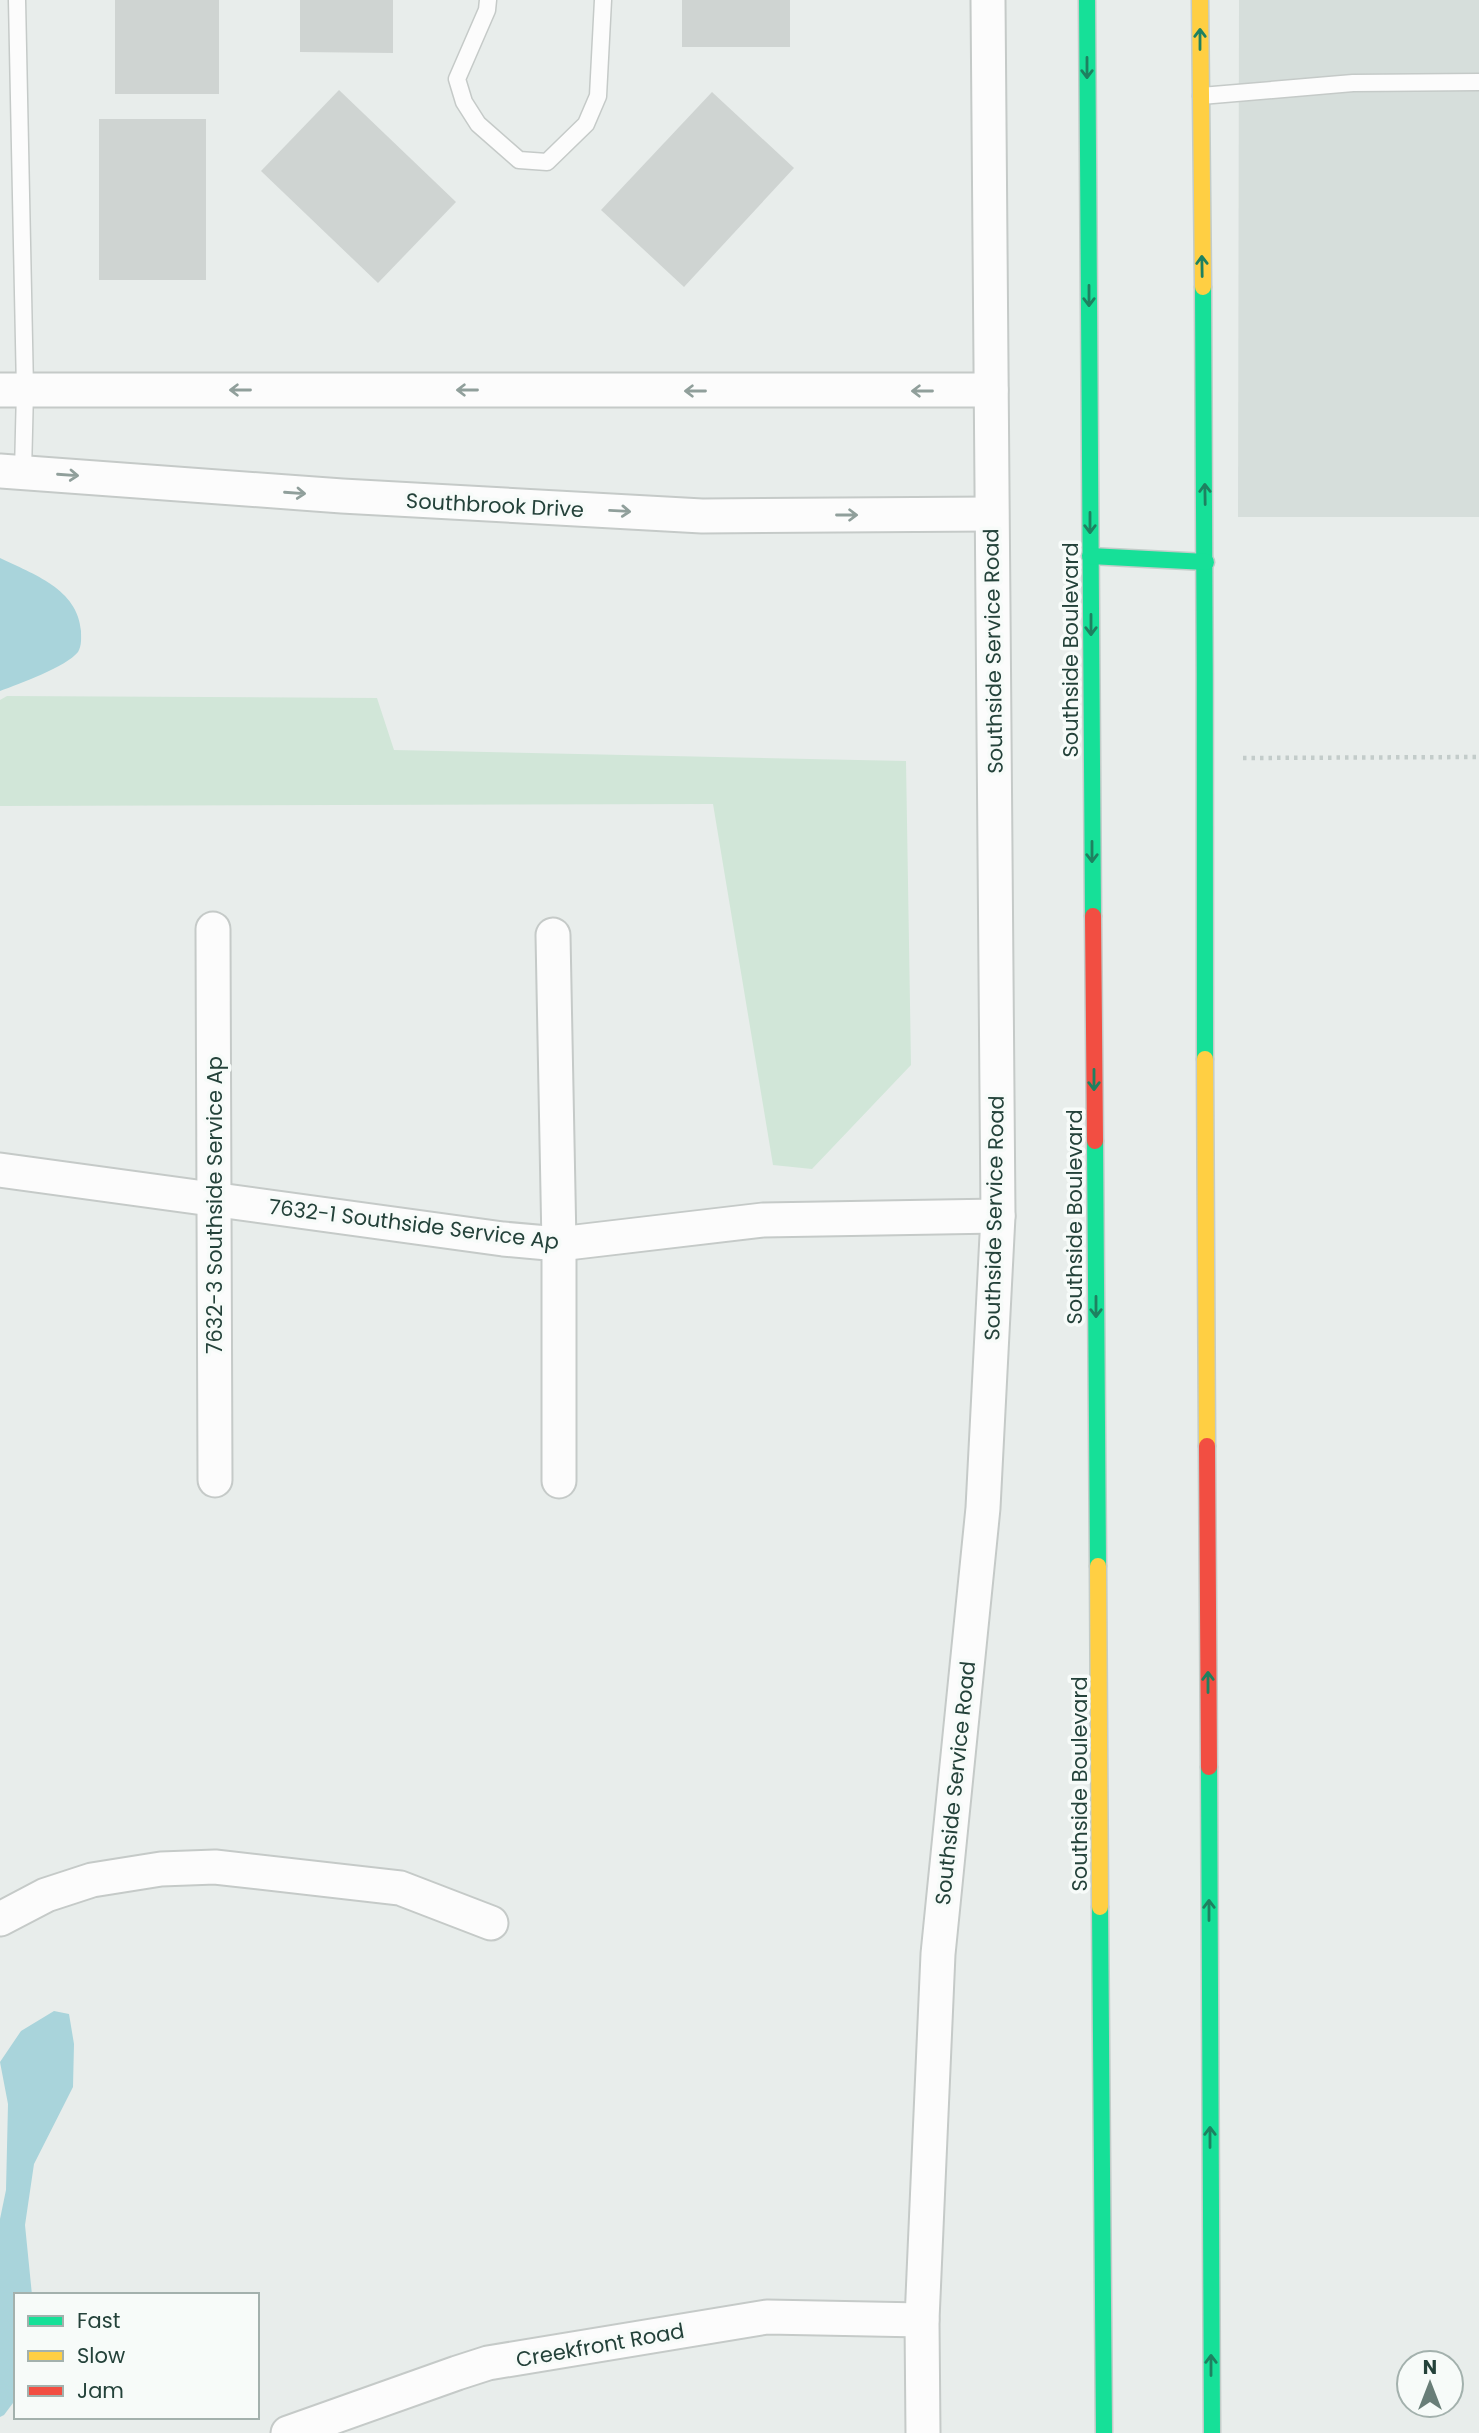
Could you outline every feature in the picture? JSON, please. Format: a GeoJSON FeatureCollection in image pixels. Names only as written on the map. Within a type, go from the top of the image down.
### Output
{"type":"FeatureCollection","features":[{"type":"Feature","properties":{"kind":"highway","name":"Southside Boulevard"},"geometry":{"type":"LineString","coordinates":[[1087,0],[1104,2433]]}},
{"type":"Feature","properties":{"kind":"highway"},"geometry":{"type":"LineString","coordinates":[[1200,0],[1206,562],[1204,758],[1212,2433]]}},
{"type":"Feature","properties":{"kind":"highway"},"geometry":{"type":"LineString","coordinates":[[1090,556],[1206,562]]}},
{"type":"Feature","properties":{"kind":"street","name":"Southside Service Road"},"geometry":{"type":"LineString","coordinates":[[923,2433],[922,2320],[938,1954],[983,1508],[998,1216],[988,0]]}},
{"type":"Feature","properties":{"kind":"street"},"geometry":{"type":"LineString","coordinates":[[12,390],[991,390]]}},
{"type":"Feature","properties":{"kind":"street","name":"Southbrook Drive"},"geometry":{"type":"LineString","coordinates":[[11,472],[342,496],[702,516],[991,514]]}},
{"type":"Feature","properties":{"kind":"street","name":"7632-3 Southside Service Ap"},"geometry":{"type":"LineString","coordinates":[[213,929],[215,1480]]}},
{"type":"Feature","properties":{"kind":"street"},"geometry":{"type":"LineString","coordinates":[[553,935],[559,1244],[558,1481]]}},
{"type":"Feature","properties":{"kind":"street","name":"7632-1 Southside Service Ap"},"geometry":{"type":"LineString","coordinates":[[0,1170],[489,1237],[559,1244],[763,1220],[998,1216]]}},
{"type":"Feature","properties":{"kind":"street"},"geometry":{"type":"LineString","coordinates":[[0,1919],[46,1895],[92,1880],[161,1869],[215,1867],[400,1888],[491,1923]]}},
{"type":"Feature","properties":{"kind":"street","name":"Creekfront Road"},"geometry":{"type":"LineString","coordinates":[[288,2433],[488,2363],[767,2316],[922,2320]]}},
{"type":"Feature","properties":{"kind":"lane"},"geometry":{"type":"LineString","coordinates":[[11,472],[17,0]]}},
{"type":"Feature","properties":{"kind":"lane"},"geometry":{"type":"LineString","coordinates":[[488,0],[487,10],[457,79],[464,102],[478,124],[519,160],[547,162],[586,124],[598,96],[603,0]]}},
{"type":"Feature","properties":{"kind":"lane"},"geometry":{"type":"LineString","coordinates":[[1200,96],[1353,83],[1479,82]]}},
{"type":"Feature","properties":{"kind":"path"},"geometry":{"type":"LineString","coordinates":[[1204,758],[1479,757]]}},
{"type":"Feature","properties":{"kind":"shaded area"},"geometry":{"type":"Polygon","coordinates":[[[1239,0],[1479,0],[1479,517],[1238,517],[1239,0]]]}},
{"type":"Feature","properties":{"kind":"green space"},"geometry":{"type":"Polygon","coordinates":[[[7,696],[377,698],[394,750],[906,761],[911,1065],[812,1169],[773,1165],[713,804],[0,806],[0,700],[7,696]]]}},
{"type":"Feature","properties":{"kind":"water"},"geometry":{"type":"Polygon","coordinates":[[[0,558],[39,577],[63,594],[78,616],[81,639],[78,652],[72,658],[0,691],[0,558]]]}},
{"type":"Feature","properties":{"kind":"water"},"geometry":{"type":"Polygon","coordinates":[[[54,2011],[69,2014],[74,2044],[73,2087],[34,2164],[25,2225],[32,2293],[14,2293],[14,2402],[0,2417],[0,2219],[6,2190],[8,2104],[0,2062],[21,2031],[54,2011]]]}},
{"type":"Feature","properties":{"kind":"building"},"geometry":{"type":"Polygon","coordinates":[[[115,0],[219,0],[219,94],[115,94],[115,0]]]}},
{"type":"Feature","properties":{"kind":"building"},"geometry":{"type":"Polygon","coordinates":[[[300,0],[393,0],[393,53],[300,52],[300,0]]]}},
{"type":"Feature","properties":{"kind":"building"},"geometry":{"type":"Polygon","coordinates":[[[682,0],[790,0],[790,47],[682,47],[682,0]]]}},
{"type":"Feature","properties":{"kind":"building"},"geometry":{"type":"Polygon","coordinates":[[[339,90],[456,202],[378,283],[261,171],[339,90]]]}},
{"type":"Feature","properties":{"kind":"building"},"geometry":{"type":"Polygon","coordinates":[[[712,92],[794,168],[684,287],[601,210],[712,92]]]}},
{"type":"Feature","properties":{"kind":"building"},"geometry":{"type":"Polygon","coordinates":[[[99,119],[206,119],[206,280],[99,280],[99,119]]]}},
{"type":"Feature","properties":{"kind":"traffic: fast"},"geometry":{"type":"LineString","coordinates":[[1087,0],[1093,916]]}},
{"type":"Feature","properties":{"kind":"traffic: fast"},"geometry":{"type":"LineString","coordinates":[[1203,287],[1205,1059]]}},
{"type":"Feature","properties":{"kind":"traffic: fast"},"geometry":{"type":"LineString","coordinates":[[1090,556],[1206,562]]}},
{"type":"Feature","properties":{"kind":"traffic: fast"},"geometry":{"type":"LineString","coordinates":[[1095,1141],[1098,1566]]}},
{"type":"Feature","properties":{"kind":"traffic: fast"},"geometry":{"type":"LineString","coordinates":[[1209,1767],[1212,2433]]}},
{"type":"Feature","properties":{"kind":"traffic: fast"},"geometry":{"type":"LineString","coordinates":[[1100,1907],[1104,2433]]}},
{"type":"Feature","properties":{"kind":"traffic: slow"},"geometry":{"type":"LineString","coordinates":[[1200,0],[1203,287]]}},
{"type":"Feature","properties":{"kind":"traffic: slow"},"geometry":{"type":"LineString","coordinates":[[1205,1059],[1207,1446]]}},
{"type":"Feature","properties":{"kind":"traffic: slow"},"geometry":{"type":"LineString","coordinates":[[1098,1566],[1100,1907]]}},
{"type":"Feature","properties":{"kind":"traffic: jam"},"geometry":{"type":"LineString","coordinates":[[1093,916],[1095,1141]]}},
{"type":"Feature","properties":{"kind":"traffic: jam"},"geometry":{"type":"LineString","coordinates":[[1207,1446],[1209,1767]]}}]}
